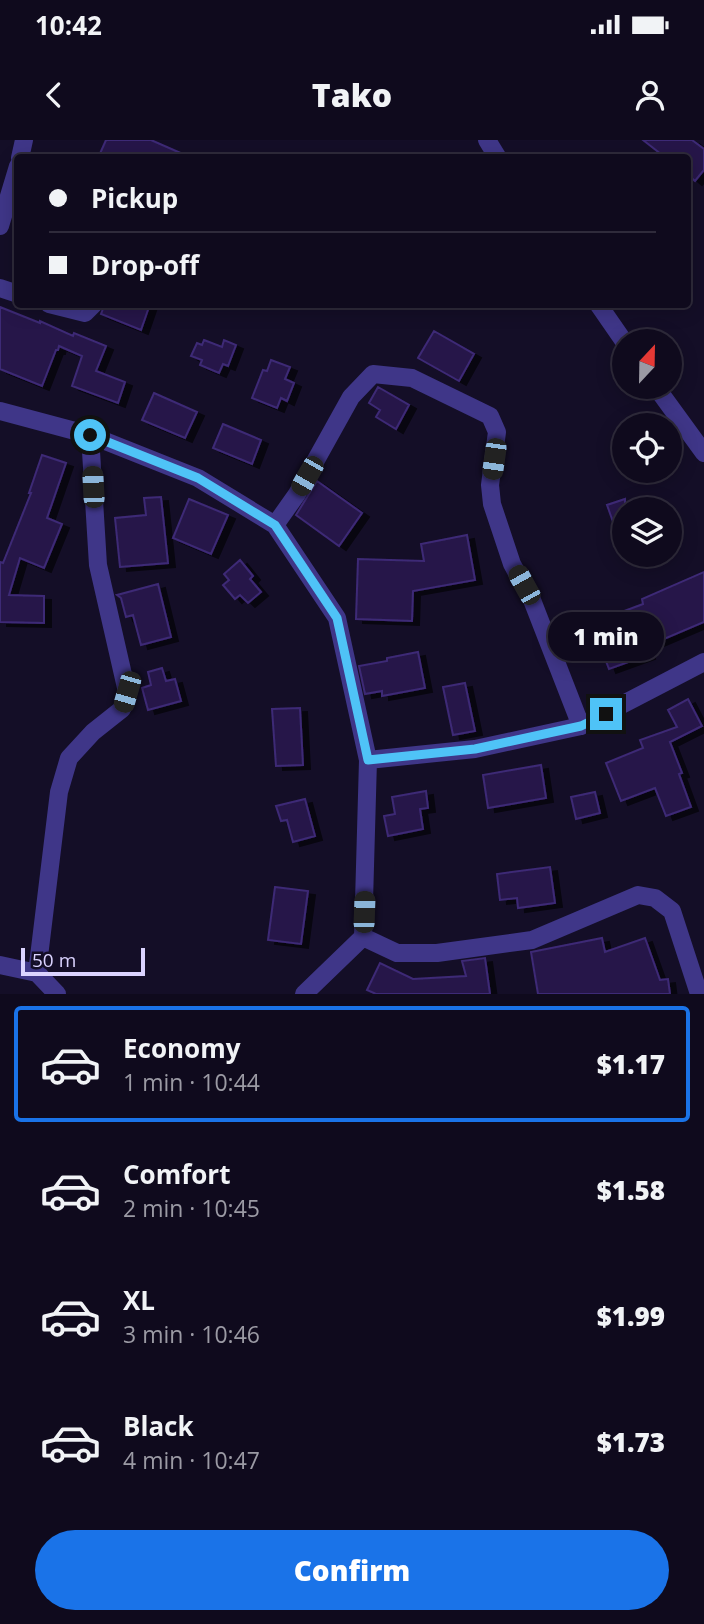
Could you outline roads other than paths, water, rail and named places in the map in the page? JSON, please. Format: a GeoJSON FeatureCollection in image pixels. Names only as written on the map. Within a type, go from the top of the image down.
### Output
{"type":"FeatureCollection","features":[{"type":"Feature","properties":{"kind":"street"},"geometry":{"type":"LineString","coordinates":[[7,220],[14,186]]}},
{"type":"Feature","properties":{"kind":"street"},"geometry":{"type":"LineString","coordinates":[[65,308],[85,313],[90,308]]}},
{"type":"Feature","properties":{"kind":"street"},"geometry":{"type":"LineString","coordinates":[[601,308],[615,329]]}},
{"type":"Feature","properties":{"kind":"street"},"geometry":{"type":"LineString","coordinates":[[275,525],[297,495],[351,397],[373,374],[412,378],[490,416],[497,432],[490,485],[492,504],[508,552],[532,600],[581,726]]}},
{"type":"Feature","properties":{"kind":"street"},"geometry":{"type":"LineString","coordinates":[[665,399],[704,453]]}},
{"type":"Feature","properties":{"kind":"street"},"geometry":{"type":"LineString","coordinates":[[0,411],[90,435],[198,478],[275,525],[337,618],[368,760],[363,937],[304,994]]}},
{"type":"Feature","properties":{"kind":"street"},"geometry":{"type":"LineString","coordinates":[[37,973],[59,792],[69,758],[93,732],[122,709],[127,692],[98,565],[90,435]]}},
{"type":"Feature","properties":{"kind":"street"},"geometry":{"type":"LineString","coordinates":[[368,760],[475,749],[581,726],[704,662]]}},
{"type":"Feature","properties":{"kind":"street"},"geometry":{"type":"LineString","coordinates":[[363,937],[397,953],[437,953],[532,940],[638,895],[655,898],[672,911],[699,994]]}},
{"type":"Feature","properties":{"kind":"street"},"geometry":{"type":"LineString","coordinates":[[0,965],[37,973],[57,994]]}}]}
